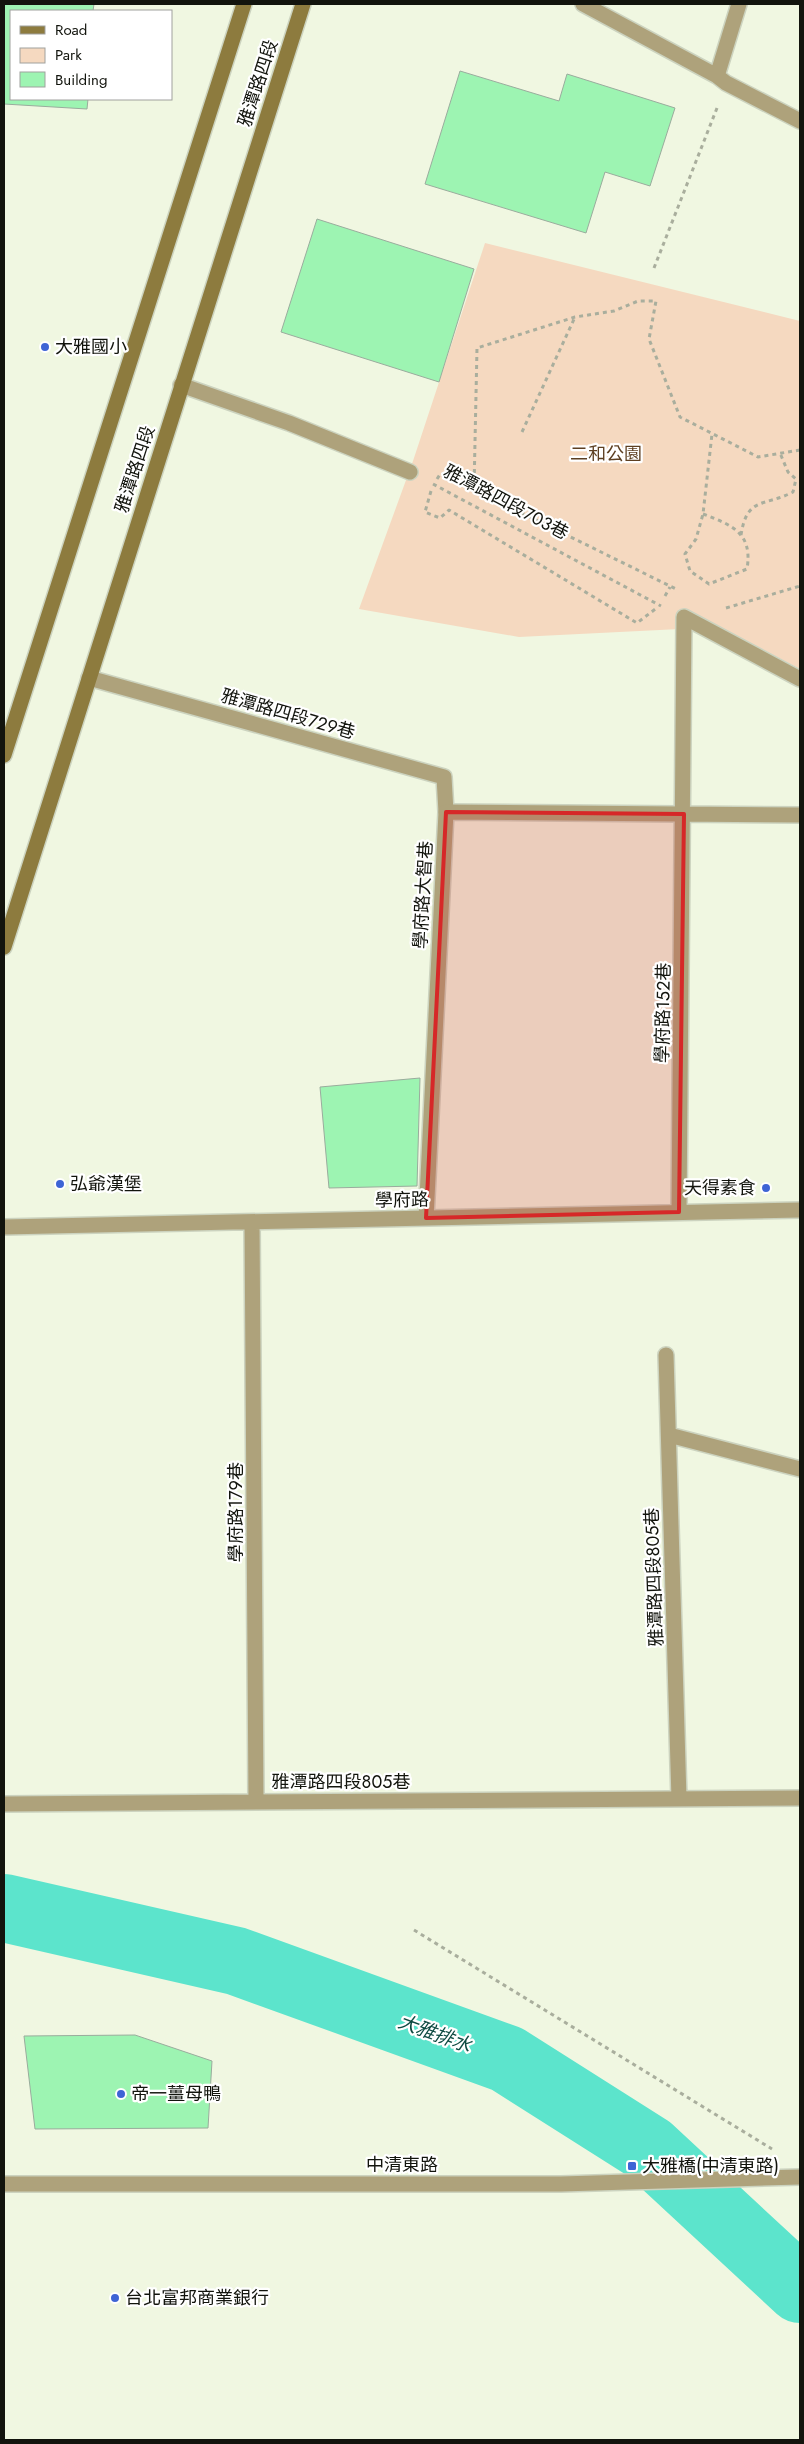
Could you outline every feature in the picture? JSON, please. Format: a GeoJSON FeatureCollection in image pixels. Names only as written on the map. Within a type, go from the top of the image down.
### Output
{"type":"FeatureCollection","features":[{"type":"Feature","properties":{"kind":"street"},"geometry":{"type":"LineString","coordinates":[[4,755],[244,4]]}},
{"type":"Feature","properties":{"kind":"street","name":"雅潭路四段"},"geometry":{"type":"LineString","coordinates":[[4,946],[303,4]]}},
{"type":"Feature","properties":{"kind":"street"},"geometry":{"type":"LineString","coordinates":[[583,4],[800,121]]}},
{"type":"Feature","properties":{"kind":"street"},"geometry":{"type":"LineString","coordinates":[[722,79],[739,4]]}},
{"type":"Feature","properties":{"kind":"street"},"geometry":{"type":"LineString","coordinates":[[181,385],[289,423],[410,472]]}},
{"type":"Feature","properties":{"kind":"street"},"geometry":{"type":"LineString","coordinates":[[684,814],[684,617],[800,679]]}},
{"type":"Feature","properties":{"kind":"street","name":"雅潭路四段729巷"},"geometry":{"type":"LineString","coordinates":[[89,678],[444,777],[446,812]]}},
{"type":"Feature","properties":{"kind":"street"},"geometry":{"type":"LineString","coordinates":[[446,812],[800,815]]}},
{"type":"Feature","properties":{"kind":"street","name":"學府路大智巷"},"geometry":{"type":"LineString","coordinates":[[426,1218],[446,812]]}},
{"type":"Feature","properties":{"kind":"street","name":"學府路152巷"},"geometry":{"type":"LineString","coordinates":[[679,1212],[684,814]]}},
{"type":"Feature","properties":{"kind":"street","name":"學府路"},"geometry":{"type":"LineString","coordinates":[[4,1227],[800,1210]]}},
{"type":"Feature","properties":{"kind":"street","name":"學府路179巷"},"geometry":{"type":"LineString","coordinates":[[252,1222],[256,1802]]}},
{"type":"Feature","properties":{"kind":"street","name":"雅潭路四段805巷"},"geometry":{"type":"LineString","coordinates":[[666,1355],[679,1799]]}},
{"type":"Feature","properties":{"kind":"street"},"geometry":{"type":"LineString","coordinates":[[668,1435],[800,1469]]}},
{"type":"Feature","properties":{"kind":"street","name":"雅潭路四段805巷"},"geometry":{"type":"LineString","coordinates":[[4,1804],[800,1798]]}},
{"type":"Feature","properties":{"kind":"street","name":"中清東路"},"geometry":{"type":"LineString","coordinates":[[4,2184],[561,2184],[800,2177]]}},
{"type":"Feature","properties":{"kind":"path"},"geometry":{"type":"LineString","coordinates":[[654,268],[722,79]]}},
{"type":"Feature","properties":{"kind":"path"},"geometry":{"type":"LineString","coordinates":[[474,489],[478,348],[575,317],[614,311],[638,301],[656,301],[648,339],[680,417],[758,457],[800,450]]}},
{"type":"Feature","properties":{"kind":"path"},"geometry":{"type":"LineString","coordinates":[[522,432],[575,317]]}},
{"type":"Feature","properties":{"kind":"path"},"geometry":{"type":"LineString","coordinates":[[703,514],[731,525],[741,535],[749,554],[747,568],[709,584],[690,571],[685,554],[696,539],[703,514],[712,434]]}},
{"type":"Feature","properties":{"kind":"path"},"geometry":{"type":"LineString","coordinates":[[741,535],[744,516],[755,506],[782,498],[793,492],[796,479],[788,472],[780,454]]}},
{"type":"Feature","properties":{"kind":"path","name":"雅潭路四段703巷"},"geometry":{"type":"LineString","coordinates":[[410,472],[684,617]]}},
{"type":"Feature","properties":{"kind":"path"},"geometry":{"type":"LineString","coordinates":[[670,587],[660,605],[637,623],[449,510],[440,518],[425,512],[433,484],[441,473],[686,594]]}},
{"type":"Feature","properties":{"kind":"path"},"geometry":{"type":"LineString","coordinates":[[718,610],[800,586]]}},
{"type":"Feature","properties":{"kind":"path"},"geometry":{"type":"LineString","coordinates":[[414,1930],[775,2151]]}},
{"type":"Feature","properties":{"kind":"highlighted area"},"geometry":{"type":"Polygon","coordinates":[[[446,812],[684,814],[679,1212],[426,1218],[446,812]]]}},
{"type":"Feature","properties":{"kind":"green space","name":"二和公園"},"geometry":{"type":"Polygon","coordinates":[[[485,243],[800,321],[800,669],[720,627],[519,637],[359,609],[413,461],[485,243]]]}},
{"type":"Feature","properties":{"kind":"building"},"geometry":{"type":"Polygon","coordinates":[[[4,4],[94,4],[93,10],[10,10],[10,100],[88,100],[87,109],[4,104],[4,4]]]}},
{"type":"Feature","properties":{"kind":"building"},"geometry":{"type":"Polygon","coordinates":[[[460,71],[559,101],[567,74],[675,108],[650,186],[605,172],[586,233],[425,184],[460,71]]]}},
{"type":"Feature","properties":{"kind":"building"},"geometry":{"type":"Polygon","coordinates":[[[317,219],[474,269],[439,382],[281,332],[317,219]]]}},
{"type":"Feature","properties":{"kind":"building"},"geometry":{"type":"Polygon","coordinates":[[[420,1078],[417,1186],[329,1188],[320,1087],[420,1078]]]}},
{"type":"Feature","properties":{"kind":"building","name":"帝一薑母鴨"},"geometry":{"type":"Polygon","coordinates":[[[135,2035],[212,2061],[208,2128],[35,2129],[24,2036],[135,2035]]]}},
{"type":"Feature","properties":{"kind":"waterway","name":"大雅排水"},"geometry":{"type":"LineString","coordinates":[[4,1908],[236,1961],[507,2059],[649,2149],[800,2289]]}},
{"type":"Feature","properties":{"kind":"place","name":"大雅國小"},"geometry":{"type":"Point","coordinates":[45,347]}},
{"type":"Feature","properties":{"kind":"place","name":"弘爺漢堡"},"geometry":{"type":"Point","coordinates":[60,1184]}},
{"type":"Feature","properties":{"kind":"place","name":"天得素食"},"geometry":{"type":"Point","coordinates":[766,1188]}},
{"type":"Feature","properties":{"kind":"place","name":"帝一薑母鴨"},"geometry":{"type":"Point","coordinates":[121,2094]}},
{"type":"Feature","properties":{"kind":"place","name":"大雅橋(中清東路)"},"geometry":{"type":"Point","coordinates":[632,2166]}},
{"type":"Feature","properties":{"kind":"place","name":"台北富邦商業銀行"},"geometry":{"type":"Point","coordinates":[115,2298]}}]}
